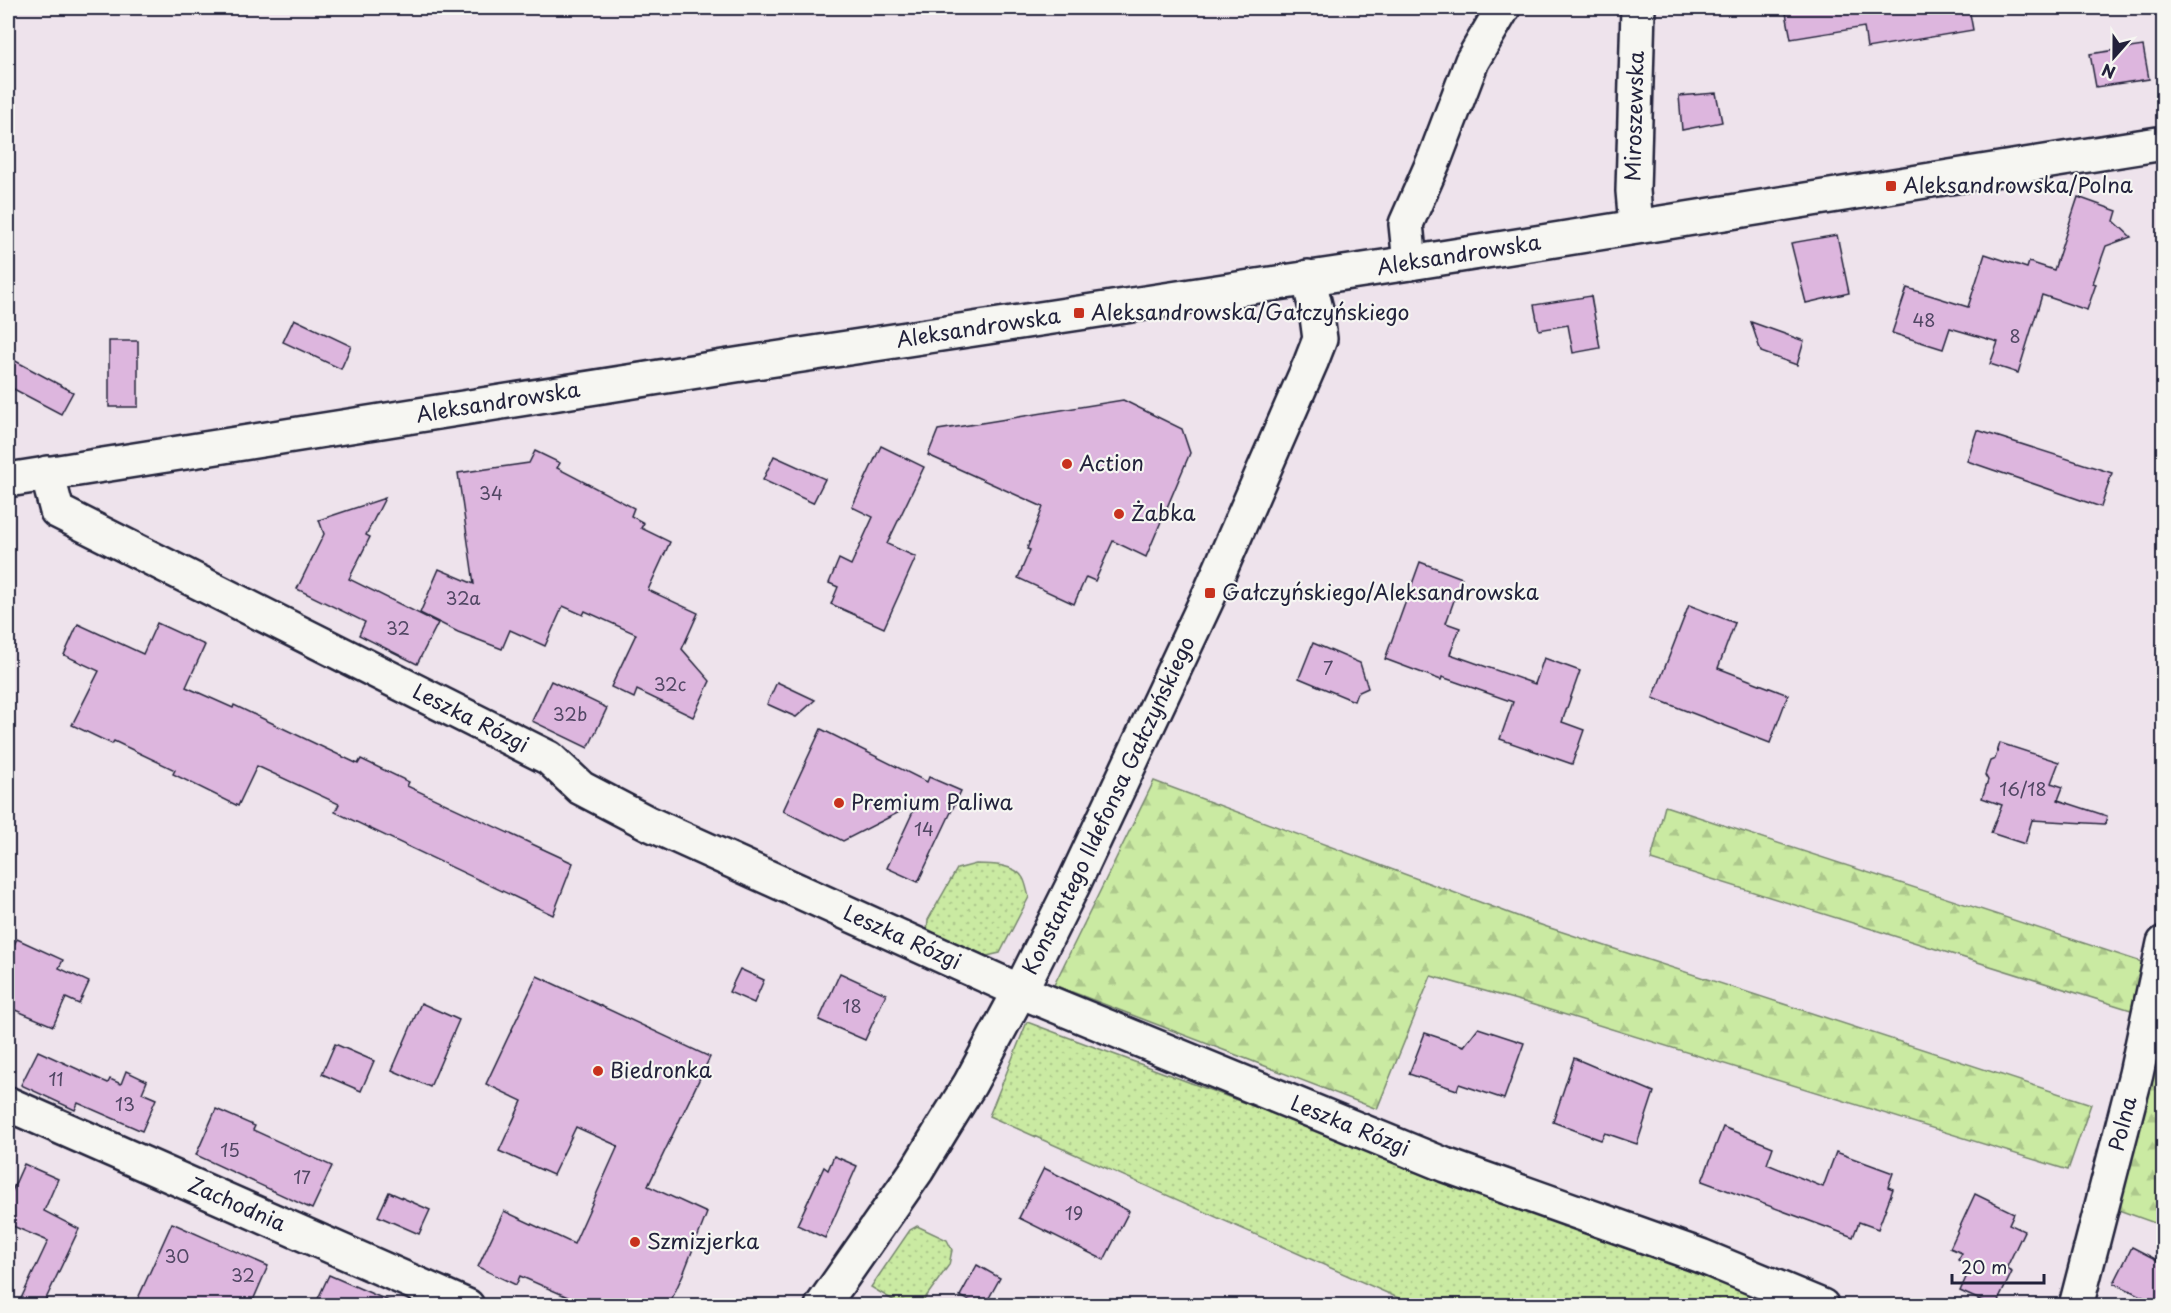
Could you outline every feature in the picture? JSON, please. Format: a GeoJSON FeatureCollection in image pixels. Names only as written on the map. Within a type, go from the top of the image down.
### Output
{"type":"FeatureCollection","features":[{"type":"Feature","properties":{"kind":"street"},"geometry":{"type":"LineString","coordinates":[[1410,263],[1406,224],[1435,158],[1472,61],[1503,8]]}},
{"type":"Feature","properties":{"kind":"street","name":"Miroszewska"},"geometry":{"type":"LineString","coordinates":[[1636,226],[1633,191],[1638,8]]}},
{"type":"Feature","properties":{"kind":"street","name":"Aleksandrowska"},"geometry":{"type":"LineString","coordinates":[[8,480],[1410,263],[2163,143]]}},
{"type":"Feature","properties":{"kind":"street","name":"Konstantego Ildefonsa Gałczyńskiego"},"geometry":{"type":"LineString","coordinates":[[822,1305],[937,1137],[970,1084],[1073,885],[1210,593],[1320,339],[1308,277]]}},
{"type":"Feature","properties":{"kind":"street","name":"Leszka Rózgi"},"geometry":{"type":"LineString","coordinates":[[47,473],[57,511],[549,758],[581,788],[648,823],[1020,991],[1444,1165],[1701,1256],[1822,1305]]}},
{"type":"Feature","properties":{"kind":"street","name":"Polna"},"geometry":{"type":"LineString","coordinates":[[2076,1305],[2136,1074],[2163,943]]}},
{"type":"Feature","properties":{"kind":"street","name":"Zachodnia"},"geometry":{"type":"LineString","coordinates":[[8,1104],[466,1305]]}},
{"type":"Feature","properties":{"kind":"green space"},"geometry":{"type":"Polygon","coordinates":[[[1154,781],[1544,926],[2091,1104],[2068,1170],[1524,1002],[1431,976],[1377,1109],[1054,985],[1154,781]]]}},
{"type":"Feature","properties":{"kind":"green space"},"geometry":{"type":"Polygon","coordinates":[[[1665,806],[2163,969],[2163,1226],[2102,1204],[2147,1015],[1651,860],[1665,806]]]}},
{"type":"Feature","properties":{"kind":"green space"},"geometry":{"type":"Polygon","coordinates":[[[976,864],[1008,867],[1019,873],[1026,885],[1029,897],[1000,953],[987,956],[927,931],[928,920],[957,869],[976,864]]]}},
{"type":"Feature","properties":{"kind":"green space"},"geometry":{"type":"Polygon","coordinates":[[[1027,1022],[1689,1268],[1776,1305],[1414,1305],[989,1116],[1027,1022]]]}},
{"type":"Feature","properties":{"kind":"green space"},"geometry":{"type":"Polygon","coordinates":[[[917,1226],[947,1240],[952,1250],[949,1265],[923,1301],[912,1305],[901,1305],[871,1287],[910,1230],[917,1226]]]}},
{"type":"Feature","properties":{"kind":"building"},"geometry":{"type":"Polygon","coordinates":[[[1785,8],[1969,8],[1973,30],[1867,48],[1864,27],[1791,39],[1785,8]]]}},
{"type":"Feature","properties":{"kind":"building"},"geometry":{"type":"Polygon","coordinates":[[[2143,46],[2149,79],[2096,87],[2090,54],[2143,46]]]}},
{"type":"Feature","properties":{"kind":"building"},"geometry":{"type":"Polygon","coordinates":[[[1716,93],[1722,122],[1682,130],[1679,96],[1716,93]]]}},
{"type":"Feature","properties":{"kind":"building"},"geometry":{"type":"Polygon","coordinates":[[[2078,197],[2117,211],[2114,221],[2131,237],[2106,246],[2093,283],[2096,284],[2087,310],[2042,295],[2018,373],[1990,364],[1998,342],[1950,328],[1943,349],[1892,333],[1907,288],[1968,307],[1985,254],[2027,268],[2029,262],[2054,270],[2078,197]]]}},
{"type":"Feature","properties":{"kind":"building"},"geometry":{"type":"Polygon","coordinates":[[[1837,235],[1849,293],[1806,303],[1791,243],[1837,235]]]}},
{"type":"Feature","properties":{"kind":"building"},"geometry":{"type":"Polygon","coordinates":[[[1591,296],[1600,348],[1573,353],[1568,325],[1539,330],[1534,305],[1591,296]]]}},
{"type":"Feature","properties":{"kind":"building"},"geometry":{"type":"Polygon","coordinates":[[[294,319],[351,346],[341,369],[283,342],[294,319]]]}},
{"type":"Feature","properties":{"kind":"building"},"geometry":{"type":"Polygon","coordinates":[[[1751,322],[1804,341],[1797,365],[1761,352],[1751,322]]]}},
{"type":"Feature","properties":{"kind":"building"},"geometry":{"type":"Polygon","coordinates":[[[109,341],[138,341],[138,407],[109,407],[109,341]]]}},
{"type":"Feature","properties":{"kind":"building"},"geometry":{"type":"Polygon","coordinates":[[[8,357],[73,392],[61,414],[8,386],[8,357]]]}},
{"type":"Feature","properties":{"kind":"building","name":"Action"},"geometry":{"type":"Polygon","coordinates":[[[1123,400],[1182,429],[1190,453],[1146,557],[1113,541],[1095,581],[1086,577],[1074,604],[1018,578],[1030,550],[1027,549],[1043,507],[928,455],[938,430],[1123,400]]]}},
{"type":"Feature","properties":{"kind":"building"},"geometry":{"type":"Polygon","coordinates":[[[1977,430],[2112,473],[2101,507],[1967,461],[1977,430]]]}},
{"type":"Feature","properties":{"kind":"building"},"geometry":{"type":"Polygon","coordinates":[[[881,446],[924,467],[887,544],[916,557],[884,628],[831,604],[838,587],[829,583],[839,559],[851,565],[873,517],[852,507],[881,446]]]}},
{"type":"Feature","properties":{"kind":"building"},"geometry":{"type":"Polygon","coordinates":[[[535,451],[560,463],[557,468],[634,508],[631,516],[644,523],[641,528],[670,542],[648,590],[698,613],[682,649],[710,681],[693,717],[637,690],[634,698],[611,687],[636,634],[585,611],[583,615],[563,606],[545,646],[510,630],[502,649],[458,632],[420,613],[439,569],[474,584],[458,473],[529,463],[535,451]]]}},
{"type":"Feature","properties":{"kind":"building"},"geometry":{"type":"Polygon","coordinates":[[[774,456],[825,479],[813,503],[763,480],[774,456]]]}},
{"type":"Feature","properties":{"kind":"building"},"geometry":{"type":"Polygon","coordinates":[[[385,498],[366,535],[370,537],[349,579],[438,623],[417,664],[359,635],[365,622],[297,589],[324,534],[319,520],[385,498]]]}},
{"type":"Feature","properties":{"kind":"building"},"geometry":{"type":"Polygon","coordinates":[[[1420,562],[1462,578],[1446,623],[1460,628],[1450,654],[1535,684],[1544,658],[1580,671],[1562,722],[1584,730],[1572,764],[1500,739],[1513,702],[1442,677],[1441,680],[1385,659],[1420,562]]]}},
{"type":"Feature","properties":{"kind":"building"},"geometry":{"type":"Polygon","coordinates":[[[1689,605],[1735,623],[1718,668],[1788,695],[1770,743],[1653,698],[1689,605]]]}},
{"type":"Feature","properties":{"kind":"building"},"geometry":{"type":"Polygon","coordinates":[[[157,623],[205,645],[186,687],[233,708],[234,705],[358,764],[361,759],[409,782],[407,786],[573,863],[553,915],[335,812],[339,804],[257,766],[238,806],[173,774],[175,770],[114,741],[112,744],[72,725],[99,671],[64,655],[78,624],[143,654],[157,623]]]}},
{"type":"Feature","properties":{"kind":"building"},"geometry":{"type":"Polygon","coordinates":[[[1313,643],[1360,663],[1368,688],[1357,693],[1354,701],[1299,678],[1313,643]]]}},
{"type":"Feature","properties":{"kind":"building"},"geometry":{"type":"Polygon","coordinates":[[[551,681],[607,708],[588,748],[532,721],[551,681]]]}},
{"type":"Feature","properties":{"kind":"building"},"geometry":{"type":"Polygon","coordinates":[[[777,682],[815,700],[796,717],[767,704],[777,682]]]}},
{"type":"Feature","properties":{"kind":"building"},"geometry":{"type":"Polygon","coordinates":[[[821,729],[927,782],[929,777],[961,791],[918,882],[887,868],[917,803],[843,841],[783,811],[821,729]]]}},
{"type":"Feature","properties":{"kind":"building"},"geometry":{"type":"Polygon","coordinates":[[[2000,743],[2059,762],[2051,783],[2063,787],[2058,800],[2107,816],[2105,824],[2032,820],[2025,844],[1991,833],[2002,805],[1982,798],[1988,780],[1985,775],[1990,761],[1995,759],[2000,743]]]}},
{"type":"Feature","properties":{"kind":"building"},"geometry":{"type":"Polygon","coordinates":[[[17,939],[63,960],[59,968],[89,982],[79,1004],[66,998],[53,1026],[8,1007],[8,956],[17,939]]]}},
{"type":"Feature","properties":{"kind":"building"},"geometry":{"type":"Polygon","coordinates":[[[740,969],[764,980],[754,1003],[729,992],[740,969]]]}},
{"type":"Feature","properties":{"kind":"building"},"geometry":{"type":"Polygon","coordinates":[[[840,973],[886,994],[865,1040],[819,1020],[840,973]]]}},
{"type":"Feature","properties":{"kind":"building"},"geometry":{"type":"Polygon","coordinates":[[[537,976],[710,1057],[648,1186],[707,1213],[669,1305],[586,1305],[520,1276],[516,1285],[478,1267],[504,1211],[574,1244],[618,1146],[576,1127],[553,1175],[499,1151],[522,1101],[486,1084],[537,976]]]}},
{"type":"Feature","properties":{"kind":"building"},"geometry":{"type":"Polygon","coordinates":[[[421,1003],[459,1020],[430,1087],[392,1070],[421,1003]]]}},
{"type":"Feature","properties":{"kind":"building"},"geometry":{"type":"Polygon","coordinates":[[[1478,1028],[1524,1043],[1504,1099],[1459,1084],[1457,1090],[1409,1074],[1425,1033],[1464,1046],[1478,1028]]]}},
{"type":"Feature","properties":{"kind":"building"},"geometry":{"type":"Polygon","coordinates":[[[335,1044],[374,1061],[361,1091],[322,1074],[335,1044]]]}},
{"type":"Feature","properties":{"kind":"building"},"geometry":{"type":"Polygon","coordinates":[[[38,1051],[108,1083],[110,1079],[121,1084],[126,1071],[147,1081],[142,1093],[156,1099],[142,1131],[78,1103],[75,1110],[21,1085],[38,1051]]]}},
{"type":"Feature","properties":{"kind":"building"},"geometry":{"type":"Polygon","coordinates":[[[1574,1058],[1654,1092],[1637,1144],[1605,1133],[1601,1140],[1553,1122],[1574,1058]]]}},
{"type":"Feature","properties":{"kind":"building"},"geometry":{"type":"Polygon","coordinates":[[[216,1109],[255,1126],[253,1130],[332,1166],[312,1209],[196,1155],[216,1109]]]}},
{"type":"Feature","properties":{"kind":"building"},"geometry":{"type":"Polygon","coordinates":[[[1723,1127],[1773,1147],[1767,1164],[1823,1187],[1836,1152],[1893,1173],[1888,1187],[1893,1189],[1878,1229],[1859,1222],[1853,1237],[1702,1181],[1723,1127]]]}},
{"type":"Feature","properties":{"kind":"building"},"geometry":{"type":"Polygon","coordinates":[[[834,1156],[857,1166],[825,1238],[797,1225],[824,1167],[828,1170],[834,1156]]]}},
{"type":"Feature","properties":{"kind":"building"},"geometry":{"type":"Polygon","coordinates":[[[24,1164],[58,1179],[44,1211],[79,1229],[43,1305],[18,1305],[48,1241],[8,1224],[8,1200],[24,1164]]]}},
{"type":"Feature","properties":{"kind":"building"},"geometry":{"type":"Polygon","coordinates":[[[1044,1168],[1129,1211],[1104,1260],[1019,1218],[1044,1168]]]}},
{"type":"Feature","properties":{"kind":"building"},"geometry":{"type":"Polygon","coordinates":[[[389,1192],[430,1210],[419,1234],[378,1216],[389,1192]]]}},
{"type":"Feature","properties":{"kind":"building"},"geometry":{"type":"Polygon","coordinates":[[[1975,1194],[2014,1213],[2009,1224],[2024,1231],[2006,1269],[2012,1272],[1996,1305],[1991,1305],[1960,1291],[1971,1266],[1958,1260],[1962,1253],[1950,1248],[1975,1194]]]}},
{"type":"Feature","properties":{"kind":"building"},"geometry":{"type":"Polygon","coordinates":[[[172,1223],[268,1266],[251,1305],[135,1305],[172,1223]]]}},
{"type":"Feature","properties":{"kind":"building"},"geometry":{"type":"Polygon","coordinates":[[[2132,1247],[2163,1263],[2163,1305],[2114,1283],[2132,1247]]]}},
{"type":"Feature","properties":{"kind":"building"},"geometry":{"type":"Polygon","coordinates":[[[977,1265],[1000,1278],[985,1305],[978,1305],[960,1296],[977,1265]]]}},
{"type":"Feature","properties":{"kind":"building"},"geometry":{"type":"Polygon","coordinates":[[[329,1275],[398,1305],[315,1305],[329,1275]]]}},
{"type":"Feature","properties":{"kind":"place","name":"Aleksandrowska/Polna"},"geometry":{"type":"Point","coordinates":[1891,186]}},
{"type":"Feature","properties":{"kind":"place","name":"Aleksandrowska/Gałczyńskiego"},"geometry":{"type":"Point","coordinates":[1079,313]}},
{"type":"Feature","properties":{"kind":"place","name":"Action"},"geometry":{"type":"Point","coordinates":[1067,464]}},
{"type":"Feature","properties":{"kind":"place","name":"Żabka"},"geometry":{"type":"Point","coordinates":[1119,514]}},
{"type":"Feature","properties":{"kind":"place","name":"Gałczyńskiego/Aleksandrowska"},"geometry":{"type":"Point","coordinates":[1210,593]}},
{"type":"Feature","properties":{"kind":"place","name":"Premium Paliwa"},"geometry":{"type":"Point","coordinates":[839,803]}},
{"type":"Feature","properties":{"kind":"place","name":"Biedronka"},"geometry":{"type":"Point","coordinates":[598,1071]}},
{"type":"Feature","properties":{"kind":"place","name":"Szmizjerka"},"geometry":{"type":"Point","coordinates":[635,1242]}}]}
